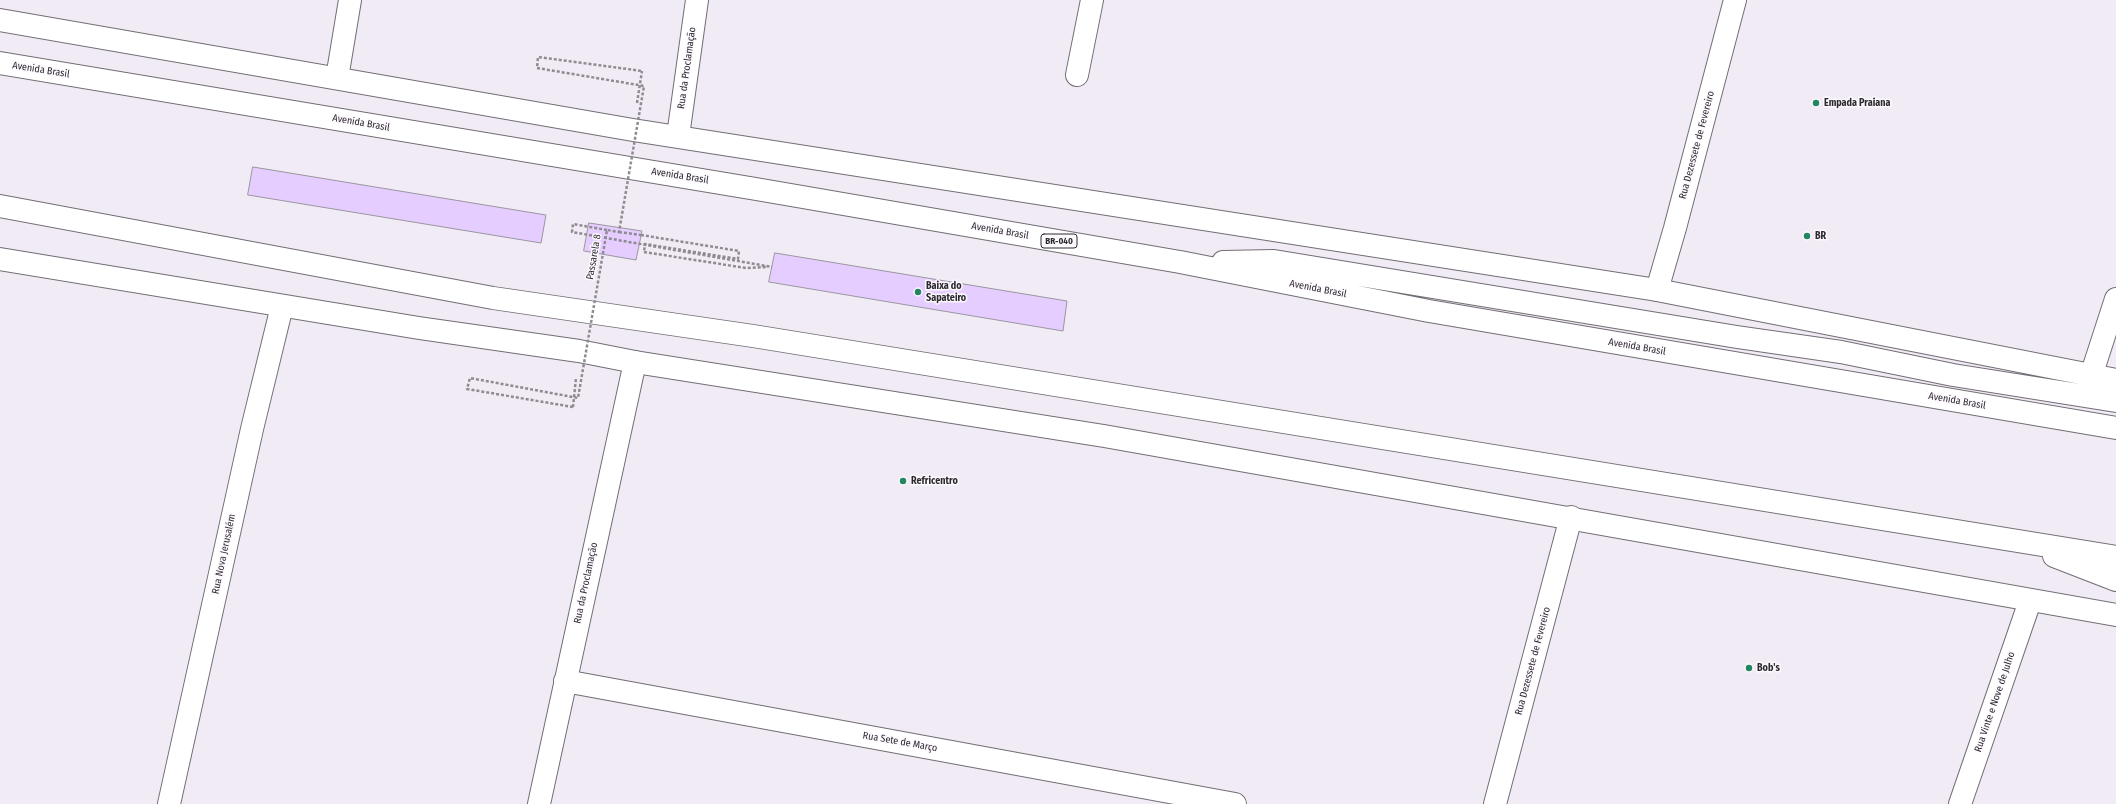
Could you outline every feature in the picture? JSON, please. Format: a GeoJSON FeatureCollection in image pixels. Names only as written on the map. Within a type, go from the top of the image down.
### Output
{"type":"FeatureCollection","features":[{"type":"Feature","properties":{"kind":"main road"},"geometry":{"type":"LineString","coordinates":[[337,78],[350,0]]}},
{"type":"Feature","properties":{"kind":"main road","name":"Rua da Proclamação"},"geometry":{"type":"LineString","coordinates":[[678,136],[697,0]]}},
{"type":"Feature","properties":{"kind":"main road"},"geometry":{"type":"LineString","coordinates":[[1077,74],[1092,0]]}},
{"type":"Feature","properties":{"kind":"main road","name":"Rua Dezessete de Fevereiro"},"geometry":{"type":"LineString","coordinates":[[1657,290],[1735,0]]}},
{"type":"Feature","properties":{"kind":"main road"},"geometry":{"type":"LineString","coordinates":[[0,20],[633,130],[1657,290],[2116,380]]}},
{"type":"Feature","properties":{"kind":"main road","name":"Avenida Brasil"},"geometry":{"type":"LineString","coordinates":[[0,63],[756,189],[1180,262],[1437,312],[2116,428]]}},
{"type":"Feature","properties":{"kind":"main road"},"geometry":{"type":"LineString","coordinates":[[0,206],[493,298],[753,336],[2116,557]]}},
{"type":"Feature","properties":{"kind":"main road"},"geometry":{"type":"LineString","coordinates":[[0,259],[282,306],[578,351],[634,362],[1104,436],[1572,517],[2030,601],[2116,615]]}},
{"type":"Feature","properties":{"kind":"main road"},"geometry":{"type":"LineString","coordinates":[[1180,262],[1274,260],[1737,337],[1842,352],[1953,375],[2116,401]]}},
{"type":"Feature","properties":{"kind":"main road"},"geometry":{"type":"LineString","coordinates":[[2091,376],[2116,299]]}},
{"type":"Feature","properties":{"kind":"main road","name":"Rua Nova Jerusalém"},"geometry":{"type":"LineString","coordinates":[[169,804],[250,437],[282,306]]}},
{"type":"Feature","properties":{"kind":"main road","name":"Rua da Proclamação"},"geometry":{"type":"LineString","coordinates":[[539,804],[634,362]]}},
{"type":"Feature","properties":{"kind":"main road","name":"Rua Dezessete de Fevereiro"},"geometry":{"type":"LineString","coordinates":[[1496,804],[1572,517]]}},
{"type":"Feature","properties":{"kind":"main road"},"geometry":{"type":"LineString","coordinates":[[2012,539],[2116,580]]}},
{"type":"Feature","properties":{"kind":"main road","name":"Rua Vinte e Nove de Julho"},"geometry":{"type":"LineString","coordinates":[[1960,804],[2030,601]]}},
{"type":"Feature","properties":{"kind":"main road","name":"Rua Sete de Março"},"geometry":{"type":"LineString","coordinates":[[565,681],[1235,804]]}},
{"type":"Feature","properties":{"kind":"path"},"geometry":{"type":"LineString","coordinates":[[619,232],[644,86],[536,68],[538,57],[642,71],[633,130]]}},
{"type":"Feature","properties":{"kind":"path","name":"Passarela 8"},"geometry":{"type":"LineString","coordinates":[[619,232],[573,224],[572,232],[744,261],[772,267],[746,268],[644,252],[645,244],[738,260],[739,251],[619,232]]}},
{"type":"Feature","properties":{"kind":"path","name":"Passarela 8"},"geometry":{"type":"LineString","coordinates":[[573,407],[467,389],[470,378],[578,398],[607,230]]}},
{"type":"Feature","properties":{"kind":"building"},"geometry":{"type":"Polygon","coordinates":[[[253,167],[546,215],[541,243],[248,195],[253,167]]]}},
{"type":"Feature","properties":{"kind":"building"},"geometry":{"type":"Polygon","coordinates":[[[589,223],[642,231],[636,260],[584,251],[589,223]]]}},
{"type":"Feature","properties":{"kind":"building","name":"Baixa do Sapateiro"},"geometry":{"type":"Polygon","coordinates":[[[775,253],[1067,301],[1063,331],[769,282],[775,253]]]}},
{"type":"Feature","properties":{"kind":"place","name":"Empada Praiana"},"geometry":{"type":"Point","coordinates":[1816,103]}},
{"type":"Feature","properties":{"kind":"place","name":"BR"},"geometry":{"type":"Point","coordinates":[1807,236]}},
{"type":"Feature","properties":{"kind":"place","name":"Baixa do Sapateiro"},"geometry":{"type":"Point","coordinates":[918,292]}},
{"type":"Feature","properties":{"kind":"place","name":"Refricentro"},"geometry":{"type":"Point","coordinates":[903,481]}},
{"type":"Feature","properties":{"kind":"place","name":"Bob's"},"geometry":{"type":"Point","coordinates":[1749,668]}}]}
